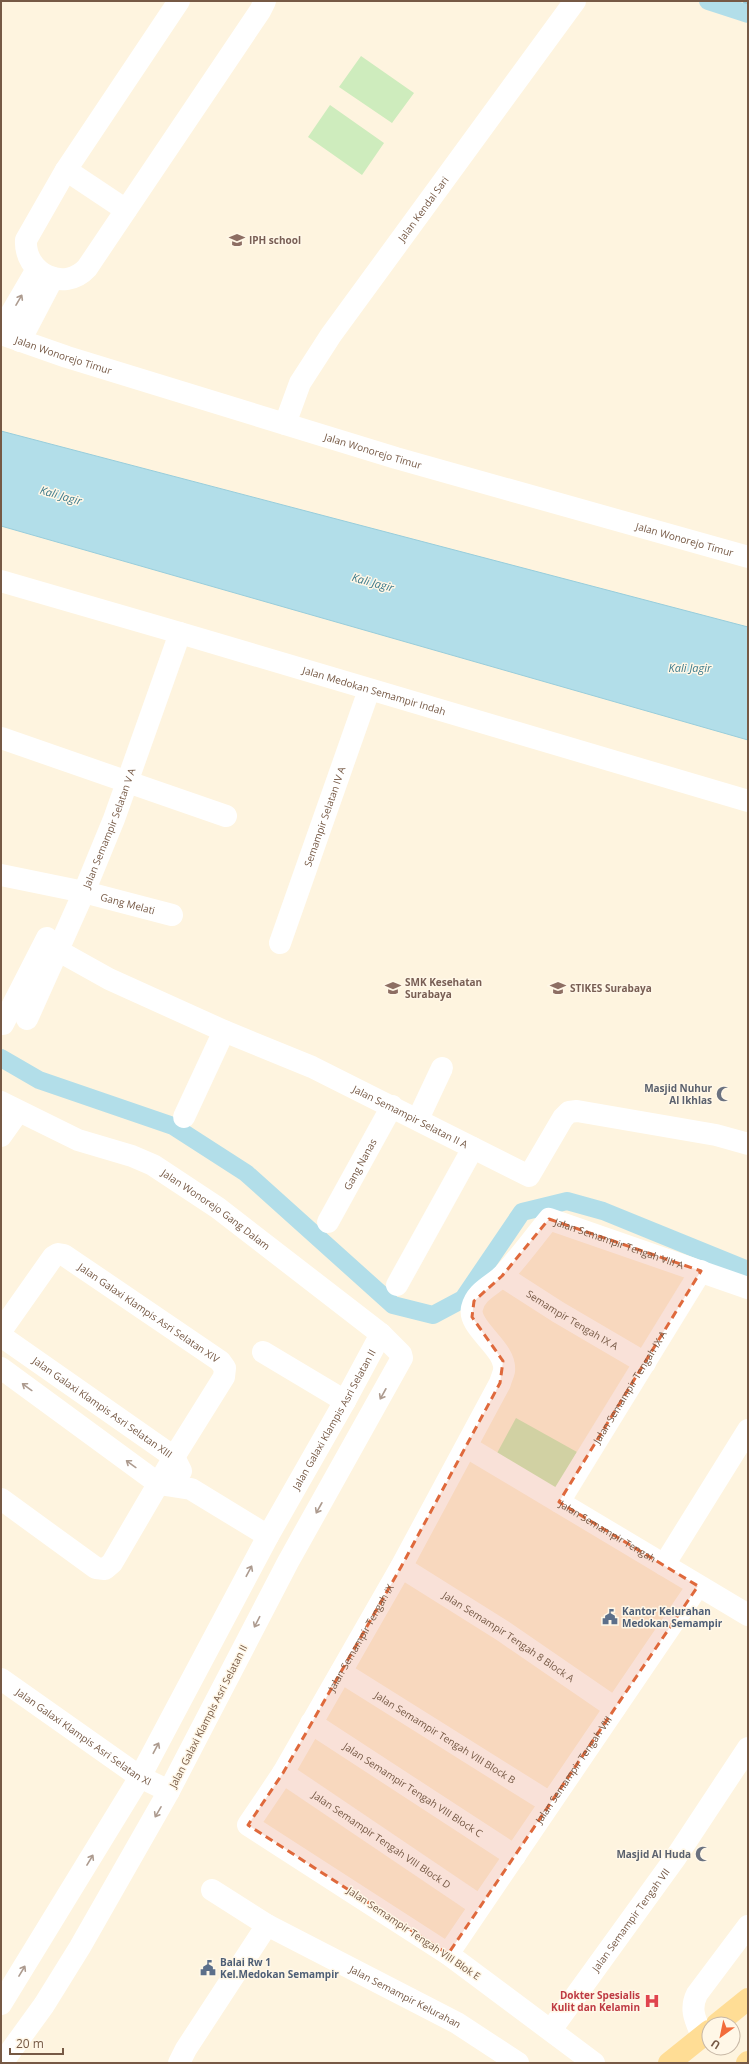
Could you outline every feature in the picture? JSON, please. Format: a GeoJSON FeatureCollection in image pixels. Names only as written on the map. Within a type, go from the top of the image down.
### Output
{"type":"FeatureCollection","features":[{"type":"Feature","properties":{"kind":"main road"},"geometry":{"type":"LineString","coordinates":[[727,2016],[748,1999]]}},
{"type":"Feature","properties":{"kind":"main road"},"geometry":{"type":"LineString","coordinates":[[669,2063],[701,2037]]}},
{"type":"Feature","properties":{"kind":"street"},"geometry":{"type":"LineString","coordinates":[[179,1],[66,170],[26,240],[27,251],[45,274],[71,280],[83,273],[260,11],[265,1]]}},
{"type":"Feature","properties":{"kind":"street","name":"Jalan Kendal Sari"},"geometry":{"type":"LineString","coordinates":[[285,424],[300,383],[331,336],[573,5]]}},
{"type":"Feature","properties":{"kind":"street"},"geometry":{"type":"LineString","coordinates":[[66,170],[126,210]]}},
{"type":"Feature","properties":{"kind":"street"},"geometry":{"type":"LineString","coordinates":[[7,335],[45,274]]}},
{"type":"Feature","properties":{"kind":"street","name":"Jalan Wonorejo Timur"},"geometry":{"type":"LineString","coordinates":[[7,335],[396,458],[748,557]]}},
{"type":"Feature","properties":{"kind":"street","name":"Jalan Medokan Semampir Indah"},"geometry":{"type":"LineString","coordinates":[[1,582],[180,633],[748,801]]}},
{"type":"Feature","properties":{"kind":"street","name":"Jalan Semampir Selatan V A"},"geometry":{"type":"LineString","coordinates":[[1,1024],[3,1024],[84,892],[129,782],[180,633]]}},
{"type":"Feature","properties":{"kind":"street","name":"Semampir Selatan IV A"},"geometry":{"type":"LineString","coordinates":[[280,943],[369,690]]}},
{"type":"Feature","properties":{"kind":"street"},"geometry":{"type":"LineString","coordinates":[[1,738],[226,816]]}},
{"type":"Feature","properties":{"kind":"street","name":"Gang Melati"},"geometry":{"type":"LineString","coordinates":[[1,875],[84,892],[172,915]]}},
{"type":"Feature","properties":{"kind":"street","name":"Jalan Semampir Selatan V A"},"geometry":{"type":"LineString","coordinates":[[27,1019],[52,944]]}},
{"type":"Feature","properties":{"kind":"street","name":"Jalan Semampir Selatan II A"},"geometry":{"type":"LineString","coordinates":[[52,944],[109,979],[224,1031],[312,1066],[529,1176],[563,1118],[569,1112],[577,1111],[716,1135],[748,1144]]}},
{"type":"Feature","properties":{"kind":"street"},"geometry":{"type":"LineString","coordinates":[[184,1117],[224,1031]]}},
{"type":"Feature","properties":{"kind":"street"},"geometry":{"type":"LineString","coordinates":[[418,1119],[442,1068]]}},
{"type":"Feature","properties":{"kind":"street","name":"Gang Nanas"},"geometry":{"type":"LineString","coordinates":[[328,1222],[392,1106]]}},
{"type":"Feature","properties":{"kind":"street"},"geometry":{"type":"LineString","coordinates":[[1,1136],[10,1107]]}},
{"type":"Feature","properties":{"kind":"street","name":"Jalan Wonorejo Gang Dalam"},"geometry":{"type":"LineString","coordinates":[[10,1107],[78,1140],[132,1156],[157,1168],[218,1208],[381,1334],[401,1354],[402,1360]]}},
{"type":"Feature","properties":{"kind":"street"},"geometry":{"type":"LineString","coordinates":[[397,1285],[473,1148]]}},
{"type":"Feature","properties":{"kind":"street","name":"Jalan Semampir Tengah VIII A"},"geometry":{"type":"LineString","coordinates":[[466,1447],[500,1383],[504,1371],[503,1361],[472,1317],[471,1309],[479,1294],[502,1276],[549,1219],[748,1288]]}},
{"type":"Feature","properties":{"kind":"street","name":"Jalan Galaxi Klampis Asri Selatan XIV"},"geometry":{"type":"LineString","coordinates":[[1,1331],[53,1257],[58,1254],[64,1255],[220,1361],[225,1368],[224,1377],[174,1457],[112,1563],[105,1569],[96,1568],[1,1499]]}},
{"type":"Feature","properties":{"kind":"street","name":"Jalan Semampir Tengah IX A"},"geometry":{"type":"LineString","coordinates":[[559,1502],[701,1271]]}},
{"type":"Feature","properties":{"kind":"street","name":"Semampir Tengah IX A"},"geometry":{"type":"LineString","coordinates":[[502,1276],[558,1312],[645,1363]]}},
{"type":"Feature","properties":{"kind":"street","name":"Jalan Galaxi Klampis Asri Selatan II"},"geometry":{"type":"LineString","coordinates":[[2,2000],[140,1777],[268,1536],[345,1401],[381,1334]]}},
{"type":"Feature","properties":{"kind":"street","name":"Jalan Galaxi Klampis Asri Selatan XIII"},"geometry":{"type":"LineString","coordinates":[[1,1336],[174,1457],[191,1489]]}},
{"type":"Feature","properties":{"kind":"street"},"geometry":{"type":"LineString","coordinates":[[263,1352],[345,1401]]}},
{"type":"Feature","properties":{"kind":"street","name":"Jalan Galaxi Klampis Asri Selatan II"},"geometry":{"type":"LineString","coordinates":[[2,2063],[44,2005],[72,1960],[169,1792],[288,1562],[402,1360]]}},
{"type":"Feature","properties":{"kind":"street"},"geometry":{"type":"LineString","coordinates":[[1,1368],[159,1484],[191,1489],[268,1536]]}},
{"type":"Feature","properties":{"kind":"street"},"geometry":{"type":"LineString","coordinates":[[664,1565],[748,1430]]}},
{"type":"Feature","properties":{"kind":"street","name":"Jalan Semampir Tengah"},"geometry":{"type":"LineString","coordinates":[[466,1447],[748,1616]]}},
{"type":"Feature","properties":{"kind":"street","name":"Jalan Semampir Tengah IX"},"geometry":{"type":"LineString","coordinates":[[248,1825],[283,1773],[401,1567],[466,1447]]}},
{"type":"Feature","properties":{"kind":"street","name":"Jalan Semampir Tengah 8 Block A"},"geometry":{"type":"LineString","coordinates":[[401,1567],[503,1631],[615,1708]]}},
{"type":"Feature","properties":{"kind":"street","name":"Jalan Semampir Tengah VIII"},"geometry":{"type":"LineString","coordinates":[[448,1954],[698,1586]]}},
{"type":"Feature","properties":{"kind":"street","name":"Jalan Semampir Tengah VIII Block B"},"geometry":{"type":"LineString","coordinates":[[341,1672],[550,1803]]}},
{"type":"Feature","properties":{"kind":"street","name":"Jalan Galaxi Klampis Asri Selatan XI"},"geometry":{"type":"LineString","coordinates":[[1,1679],[140,1777],[169,1792]]}},
{"type":"Feature","properties":{"kind":"street","name":"Jalan Semampir Tengah VIII Block C"},"geometry":{"type":"LineString","coordinates":[[311,1724],[515,1856]]}},
{"type":"Feature","properties":{"kind":"street","name":"Jalan Semampir Tengah VII"},"geometry":{"type":"LineString","coordinates":[[551,2030],[676,1857],[748,1748]]}},
{"type":"Feature","properties":{"kind":"street","name":"Jalan Semampir Tengah VIII Block D"},"geometry":{"type":"LineString","coordinates":[[283,1773],[480,1906]]}},
{"type":"Feature","properties":{"kind":"street","name":"Jalan Semampir Tengah VIII Blok E"},"geometry":{"type":"LineString","coordinates":[[248,1825],[448,1954],[594,2063]]}},
{"type":"Feature","properties":{"kind":"street","name":"Jalan Semampir Kelurahan"},"geometry":{"type":"LineString","coordinates":[[212,1890],[267,1925],[456,2023],[518,2063]]}},
{"type":"Feature","properties":{"kind":"street"},"geometry":{"type":"LineString","coordinates":[[179,2063],[186,2049],[267,1925]]}},
{"type":"Feature","properties":{"kind":"street"},"geometry":{"type":"LineString","coordinates":[[701,2024],[696,2020],[692,2004],[697,1994],[748,1926]]}},
{"type":"Feature","properties":{"kind":"highlighted area"},"geometry":{"type":"Polygon","coordinates":[[[549,1219],[701,1271],[559,1502],[698,1586],[448,1954],[248,1825],[283,1773],[401,1567],[500,1383],[503,1361],[472,1317],[474,1301],[502,1276],[549,1219]]]}},
{"type":"Feature","properties":{"kind":"green space"},"geometry":{"type":"Polygon","coordinates":[[[361,56],[414,93],[392,123],[339,87],[361,56]]]}},
{"type":"Feature","properties":{"kind":"green space"},"geometry":{"type":"Polygon","coordinates":[[[330,105],[384,143],[362,175],[308,137],[330,105]]]}},
{"type":"Feature","properties":{"kind":"green space"},"geometry":{"type":"Polygon","coordinates":[[[516,1418],[577,1452],[556,1489],[496,1455],[516,1418]]]}},
{"type":"Feature","properties":{"kind":"water","name":"Kali Jagir"},"geometry":{"type":"Polygon","coordinates":[[[1,431],[748,627],[748,740],[1,526],[1,431]]]}},
{"type":"Feature","properties":{"kind":"waterway"},"geometry":{"type":"LineString","coordinates":[[708,1],[748,14]]}},
{"type":"Feature","properties":{"kind":"waterway"},"geometry":{"type":"LineString","coordinates":[[739,11],[748,1]]}},
{"type":"Feature","properties":{"kind":"waterway"},"geometry":{"type":"LineString","coordinates":[[1,1058],[39,1080],[173,1126],[246,1173],[393,1305],[433,1315],[463,1299],[522,1212],[567,1201],[603,1211],[748,1270]]}},
{"type":"Feature","properties":{"kind":"place","name":"IPH school"},"geometry":{"type":"Point","coordinates":[237,240]}},
{"type":"Feature","properties":{"kind":"place","name":"SMK Kesehatan Surabaya"},"geometry":{"type":"Point","coordinates":[393,988]}},
{"type":"Feature","properties":{"kind":"place","name":"STIKES Surabaya"},"geometry":{"type":"Point","coordinates":[558,988]}},
{"type":"Feature","properties":{"kind":"place","name":"Masjid Nuhur Al Ikhlas"},"geometry":{"type":"Point","coordinates":[724,1094]}},
{"type":"Feature","properties":{"kind":"place","name":"Kantor Kelurahan Medokan Semampir"},"geometry":{"type":"Point","coordinates":[610,1617]}},
{"type":"Feature","properties":{"kind":"place","name":"Masjid Al Huda"},"geometry":{"type":"Point","coordinates":[703,1854]}},
{"type":"Feature","properties":{"kind":"place","name":"Balai Rw 1 Kel.Medokan Semampir"},"geometry":{"type":"Point","coordinates":[208,1968]}},
{"type":"Feature","properties":{"kind":"place","name":"Dokter Spesialis Kulit dan Kelamin"},"geometry":{"type":"Point","coordinates":[652,2001]}}]}
